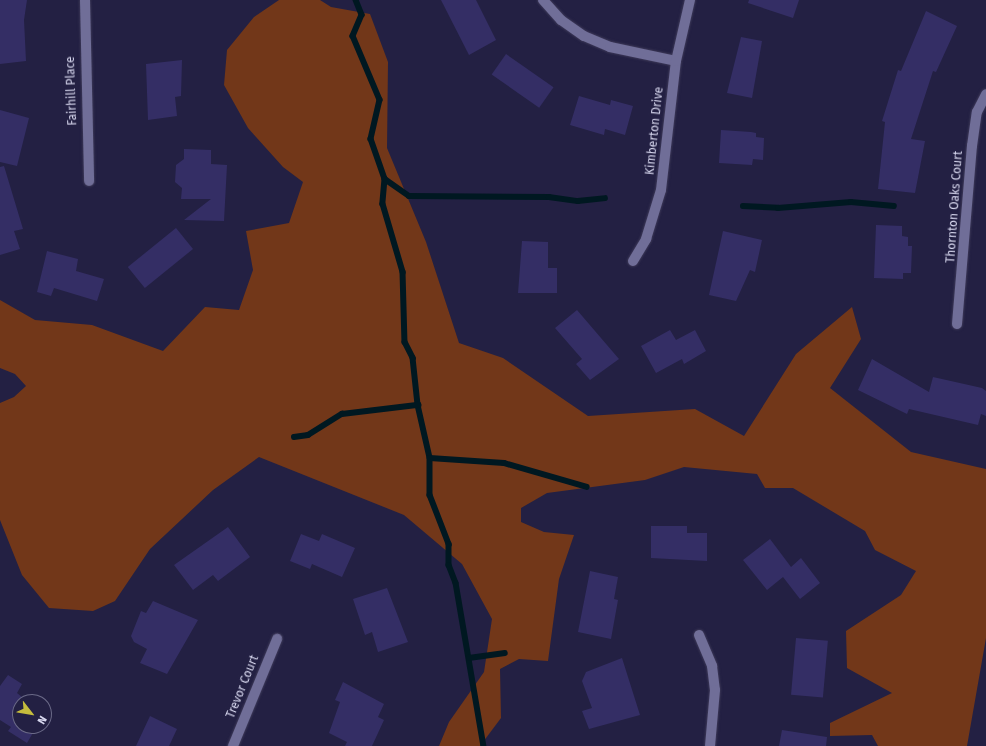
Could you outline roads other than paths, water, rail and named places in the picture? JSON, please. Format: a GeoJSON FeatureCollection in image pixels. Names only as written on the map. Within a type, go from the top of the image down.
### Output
{"type":"FeatureCollection","features":[{"type":"Feature","properties":{"kind":"street","name":"Fairhill Place"},"geometry":{"type":"LineString","coordinates":[[85,0],[89,181]]}},
{"type":"Feature","properties":{"kind":"street"},"geometry":{"type":"LineString","coordinates":[[543,0],[561,20],[584,36],[610,47],[676,61]]}},
{"type":"Feature","properties":{"kind":"street","name":"Kimberton Drive"},"geometry":{"type":"LineString","coordinates":[[633,261],[650,228],[661,190],[676,61],[690,0]]}},
{"type":"Feature","properties":{"kind":"street","name":"Thornton Oaks Court"},"geometry":{"type":"LineString","coordinates":[[957,324],[972,146],[978,112],[986,94]]}},
{"type":"Feature","properties":{"kind":"street"},"geometry":{"type":"LineString","coordinates":[[699,635],[712,666],[715,690],[710,746]]}},
{"type":"Feature","properties":{"kind":"street","name":"Trevor Court"},"geometry":{"type":"LineString","coordinates":[[233,746],[277,639]]}},
{"type":"Feature","properties":{"kind":"waterway"},"geometry":{"type":"LineString","coordinates":[[356,0],[362,15],[353,36],[380,100],[371,139],[385,179],[383,204],[403,272],[405,342],[413,358],[418,405],[430,458],[430,495],[449,544],[449,565],[456,583],[484,746]]}},
{"type":"Feature","properties":{"kind":"waterway"},"geometry":{"type":"LineString","coordinates":[[385,179],[409,196],[549,197],[578,201],[605,198]]}},
{"type":"Feature","properties":{"kind":"waterway"},"geometry":{"type":"LineString","coordinates":[[743,206],[778,208],[851,202],[894,206]]}},
{"type":"Feature","properties":{"kind":"waterway"},"geometry":{"type":"LineString","coordinates":[[294,437],[308,435],[342,414],[418,405]]}},
{"type":"Feature","properties":{"kind":"waterway"},"geometry":{"type":"LineString","coordinates":[[430,458],[504,463],[587,487]]}},
{"type":"Feature","properties":{"kind":"waterway"},"geometry":{"type":"LineString","coordinates":[[469,658],[505,653]]}}]}
